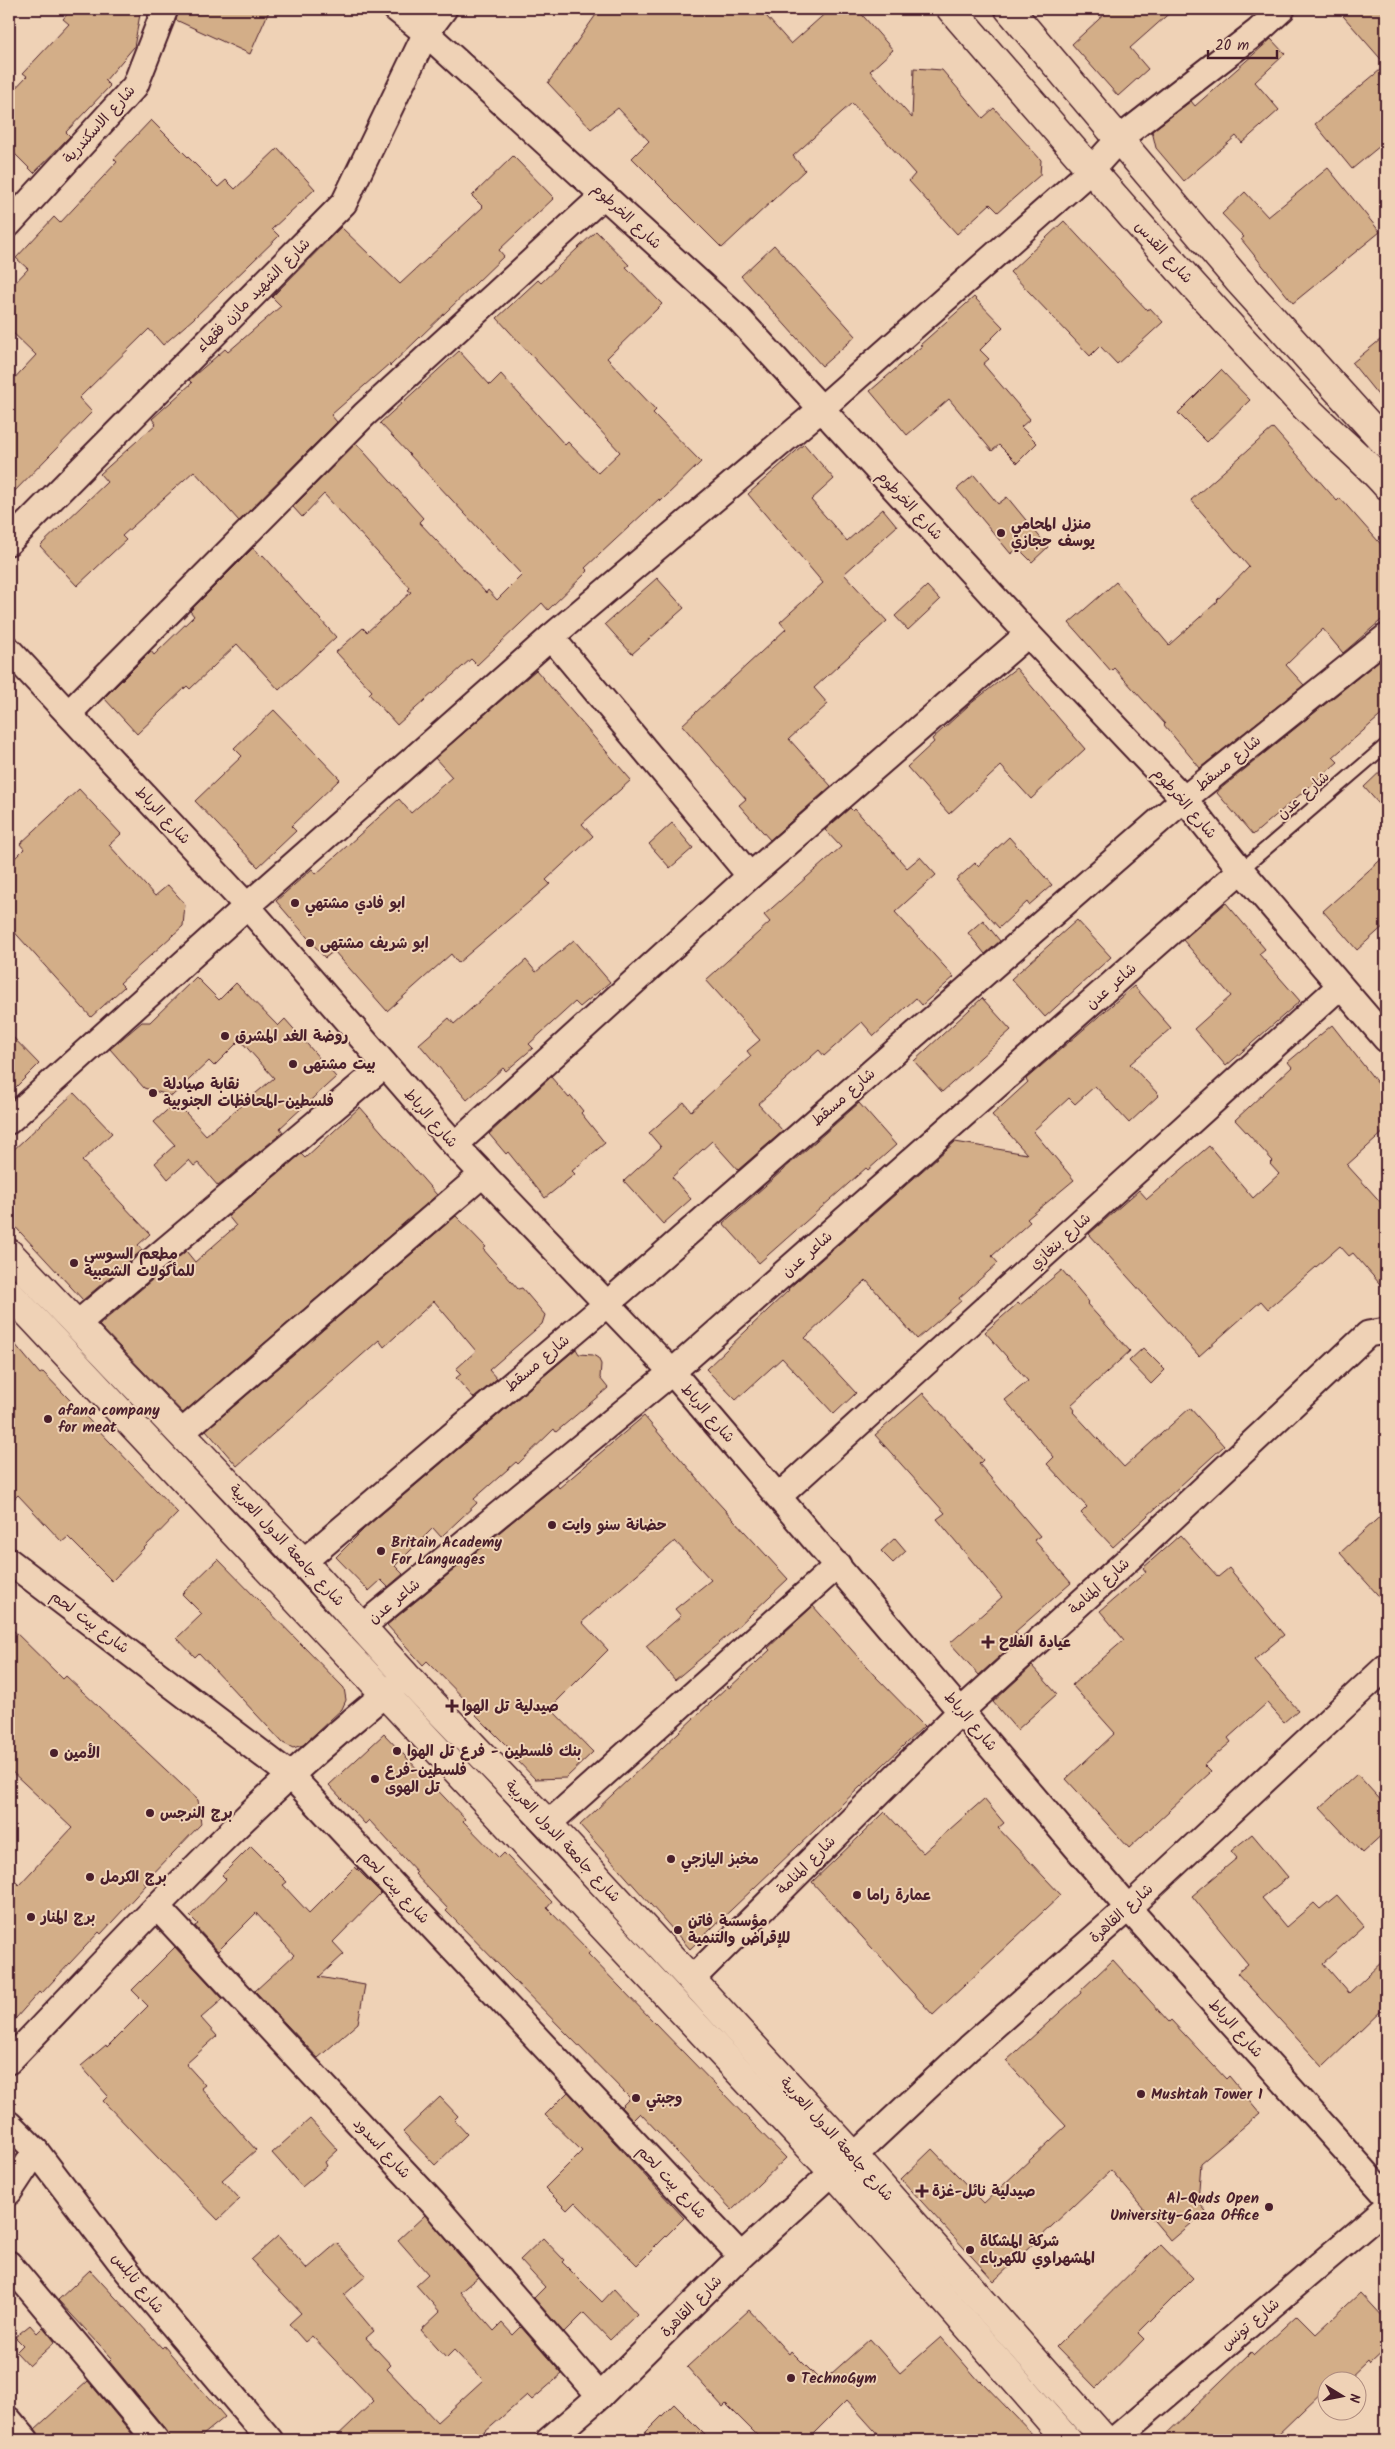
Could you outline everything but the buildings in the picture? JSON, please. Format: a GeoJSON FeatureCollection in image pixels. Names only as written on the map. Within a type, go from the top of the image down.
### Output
{"type":"FeatureCollection","features":[{"type":"Feature","properties":{"kind":"main road","name":"شارع القدس"},"geometry":{"type":"LineString","coordinates":[[951,9],[1091,170],[1293,395],[1367,463],[1386,485]]}},
{"type":"Feature","properties":{"kind":"main road"},"geometry":{"type":"LineString","coordinates":[[1009,9],[1237,279],[1386,444]]}},
{"type":"Feature","properties":{"kind":"main road","name":"شارع جامعة الدول العربية"},"geometry":{"type":"LineString","coordinates":[[9,1253],[303,1562],[363,1626],[406,1676],[548,1824],[691,1980],[1067,2440]]}},
{"type":"Feature","properties":{"kind":"main road","name":"شارع جامعة الدول العربية"},"geometry":{"type":"LineString","coordinates":[[9,1293],[383,1695],[843,2164],[1103,2439]]}},
{"type":"Feature","properties":{"kind":"street","name":"شارع الاسكندرية"},"geometry":{"type":"LineString","coordinates":[[9,224],[135,86],[165,9]]}},
{"type":"Feature","properties":{"kind":"street","name":"شارع الخرطوم"},"geometry":{"type":"LineString","coordinates":[[396,9],[426,33],[739,319],[1028,634],[1184,799],[1241,870],[1386,1039]]}},
{"type":"Feature","properties":{"kind":"street","name":"شارع الشهيد مازن فقهاء"},"geometry":{"type":"LineString","coordinates":[[9,542],[344,203],[426,33],[444,9]]}},
{"type":"Feature","properties":{"kind":"street"},"geometry":{"type":"LineString","coordinates":[[9,1121],[247,906],[551,638],[821,409],[1091,170],[1119,139],[1258,31],[1282,9]]}},
{"type":"Feature","properties":{"kind":"street"},"geometry":{"type":"LineString","coordinates":[[69,713],[364,415],[604,195]]}},
{"type":"Feature","properties":{"kind":"street"},"geometry":{"type":"LineString","coordinates":[[455,1145],[750,876],[1028,634]]}},
{"type":"Feature","properties":{"kind":"street","name":"شارع مسقط"},"geometry":{"type":"LineString","coordinates":[[303,1562],[608,1303],[1184,799],[1386,637]]}},
{"type":"Feature","properties":{"kind":"street"},"geometry":{"type":"LineString","coordinates":[[551,638],[750,876]]}},
{"type":"Feature","properties":{"kind":"street","name":"شارع الرباط"},"geometry":{"type":"LineString","coordinates":[[9,650],[247,906],[455,1145],[672,1372],[780,1496],[1128,1908],[1386,2195]]}},
{"type":"Feature","properties":{"kind":"street","name":"شاعر عدن"},"geometry":{"type":"LineString","coordinates":[[363,1626],[672,1372],[1241,870]]}},
{"type":"Feature","properties":{"kind":"street","name":"شارع بنغازي"},"geometry":{"type":"LineString","coordinates":[[780,1496],[1340,986]]}},
{"type":"Feature","properties":{"kind":"street"},"geometry":{"type":"LineString","coordinates":[[77,1324],[385,1065]]}},
{"type":"Feature","properties":{"kind":"street"},"geometry":{"type":"LineString","coordinates":[[181,1434],[484,1174]]}},
{"type":"Feature","properties":{"kind":"street","name":"شارع المنامة"},"geometry":{"type":"LineString","coordinates":[[691,1980],[962,1710],[1132,1556],[1368,1334],[1386,1330]]}},
{"type":"Feature","properties":{"kind":"street","name":"شارع بيت لحم"},"geometry":{"type":"LineString","coordinates":[[9,1561],[290,1775],[741,2256]]}},
{"type":"Feature","properties":{"kind":"street"},"geometry":{"type":"LineString","coordinates":[[548,1824],[838,1565]]}},
{"type":"Feature","properties":{"kind":"street","name":"شارع القاهرة"},"geometry":{"type":"LineString","coordinates":[[549,2440],[600,2396],[741,2256],[968,2048],[1128,1908],[1386,1667]]}},
{"type":"Feature","properties":{"kind":"street"},"geometry":{"type":"LineString","coordinates":[[9,2061],[157,1907],[290,1775],[406,1676]]}},
{"type":"Feature","properties":{"kind":"street","name":"شارع اسدود"},"geometry":{"type":"LineString","coordinates":[[157,1907],[433,2203],[600,2396]]}},
{"type":"Feature","properties":{"kind":"street","name":"شارع نابلس"},"geometry":{"type":"LineString","coordinates":[[9,2124],[36,2151],[128,2272],[270,2440]]}},
{"type":"Feature","properties":{"kind":"street"},"geometry":{"type":"LineString","coordinates":[[9,2192],[36,2151]]}},
{"type":"Feature","properties":{"kind":"street","name":"شارع تونس"},"geometry":{"type":"LineString","coordinates":[[1103,2439],[1386,2208]]}},
{"type":"Feature","properties":{"kind":"street"},"geometry":{"type":"LineString","coordinates":[[9,2264],[156,2440]]}},
{"type":"Feature","properties":{"kind":"street"},"geometry":{"type":"LineString","coordinates":[[9,2420],[26,2440]]}},
{"type":"Feature","properties":{"kind":"lane","name":"شارع عدن"},"geometry":{"type":"LineString","coordinates":[[1241,870],[1386,745]]}},
{"type":"Feature","properties":{"kind":"place","name":"منزل المحامي يوسف حجازي"},"geometry":{"type":"Point","coordinates":[1001,533]}},
{"type":"Feature","properties":{"kind":"place","name":"ابو فادي مشتهي"},"geometry":{"type":"Point","coordinates":[295,903]}},
{"type":"Feature","properties":{"kind":"place","name":"ابو شريف مشتهى"},"geometry":{"type":"Point","coordinates":[310,943]}},
{"type":"Feature","properties":{"kind":"place","name":"روضة الغد المشرق"},"geometry":{"type":"Point","coordinates":[225,1036]}},
{"type":"Feature","properties":{"kind":"place","name":"بيت مشتهى"},"geometry":{"type":"Point","coordinates":[293,1064]}},
{"type":"Feature","properties":{"kind":"place","name":"نقابة صيادلة فلسطين-المحافظات الجنوبية"},"geometry":{"type":"Point","coordinates":[153,1093]}},
{"type":"Feature","properties":{"kind":"place","name":"مطعم السوسي للمأكولات الشعبية"},"geometry":{"type":"Point","coordinates":[74,1263]}},
{"type":"Feature","properties":{"kind":"place","name":"afana company for meat"},"geometry":{"type":"Point","coordinates":[48,1419]}},
{"type":"Feature","properties":{"kind":"place","name":"حضانة سنو وايت"},"geometry":{"type":"Point","coordinates":[552,1525]}},
{"type":"Feature","properties":{"kind":"place","name":"Britain Academy For Languages"},"geometry":{"type":"Point","coordinates":[381,1551]}},
{"type":"Feature","properties":{"kind":"place","name":"عيادة الفلاح"},"geometry":{"type":"Point","coordinates":[988,1642]}},
{"type":"Feature","properties":{"kind":"place","name":"صيدلية تل الهوا"},"geometry":{"type":"Point","coordinates":[452,1706]}},
{"type":"Feature","properties":{"kind":"place","name":"بنك فلسطين - فرع تل الهوا"},"geometry":{"type":"Point","coordinates":[397,1751]}},
{"type":"Feature","properties":{"kind":"place","name":"الأمين"},"geometry":{"type":"Point","coordinates":[54,1753]}},
{"type":"Feature","properties":{"kind":"place","name":"فلسطين-فرع تل الهوى"},"geometry":{"type":"Point","coordinates":[375,1779]}},
{"type":"Feature","properties":{"kind":"place","name":"برج النرجس"},"geometry":{"type":"Point","coordinates":[150,1813]}},
{"type":"Feature","properties":{"kind":"place","name":"مخبز اليازجي"},"geometry":{"type":"Point","coordinates":[671,1859]}},
{"type":"Feature","properties":{"kind":"place","name":"برج الكرمل"},"geometry":{"type":"Point","coordinates":[90,1877]}},
{"type":"Feature","properties":{"kind":"place","name":"عمارة راما"},"geometry":{"type":"Point","coordinates":[857,1895]}},
{"type":"Feature","properties":{"kind":"place","name":"برج المنار"},"geometry":{"type":"Point","coordinates":[31,1917]}},
{"type":"Feature","properties":{"kind":"place","name":"مؤسسة فاتن للإقراض والتنمية"},"geometry":{"type":"Point","coordinates":[678,1930]}},
{"type":"Feature","properties":{"kind":"place","name":"Mushtah Tower 1"},"geometry":{"type":"Point","coordinates":[1141,2094]}},
{"type":"Feature","properties":{"kind":"place","name":"وجبتي"},"geometry":{"type":"Point","coordinates":[636,2098]}},
{"type":"Feature","properties":{"kind":"place","name":"صيدلية نائل-غزة"},"geometry":{"type":"Point","coordinates":[922,2191]}},
{"type":"Feature","properties":{"kind":"place","name":"Al-Quds Open University-Gaza Office"},"geometry":{"type":"Point","coordinates":[1269,2207]}},
{"type":"Feature","properties":{"kind":"place","name":"شركة المشكاة المشهراوي للكهرباء"},"geometry":{"type":"Point","coordinates":[970,2250]}},
{"type":"Feature","properties":{"kind":"place","name":"TechnoGym"},"geometry":{"type":"Point","coordinates":[791,2378]}}]}
